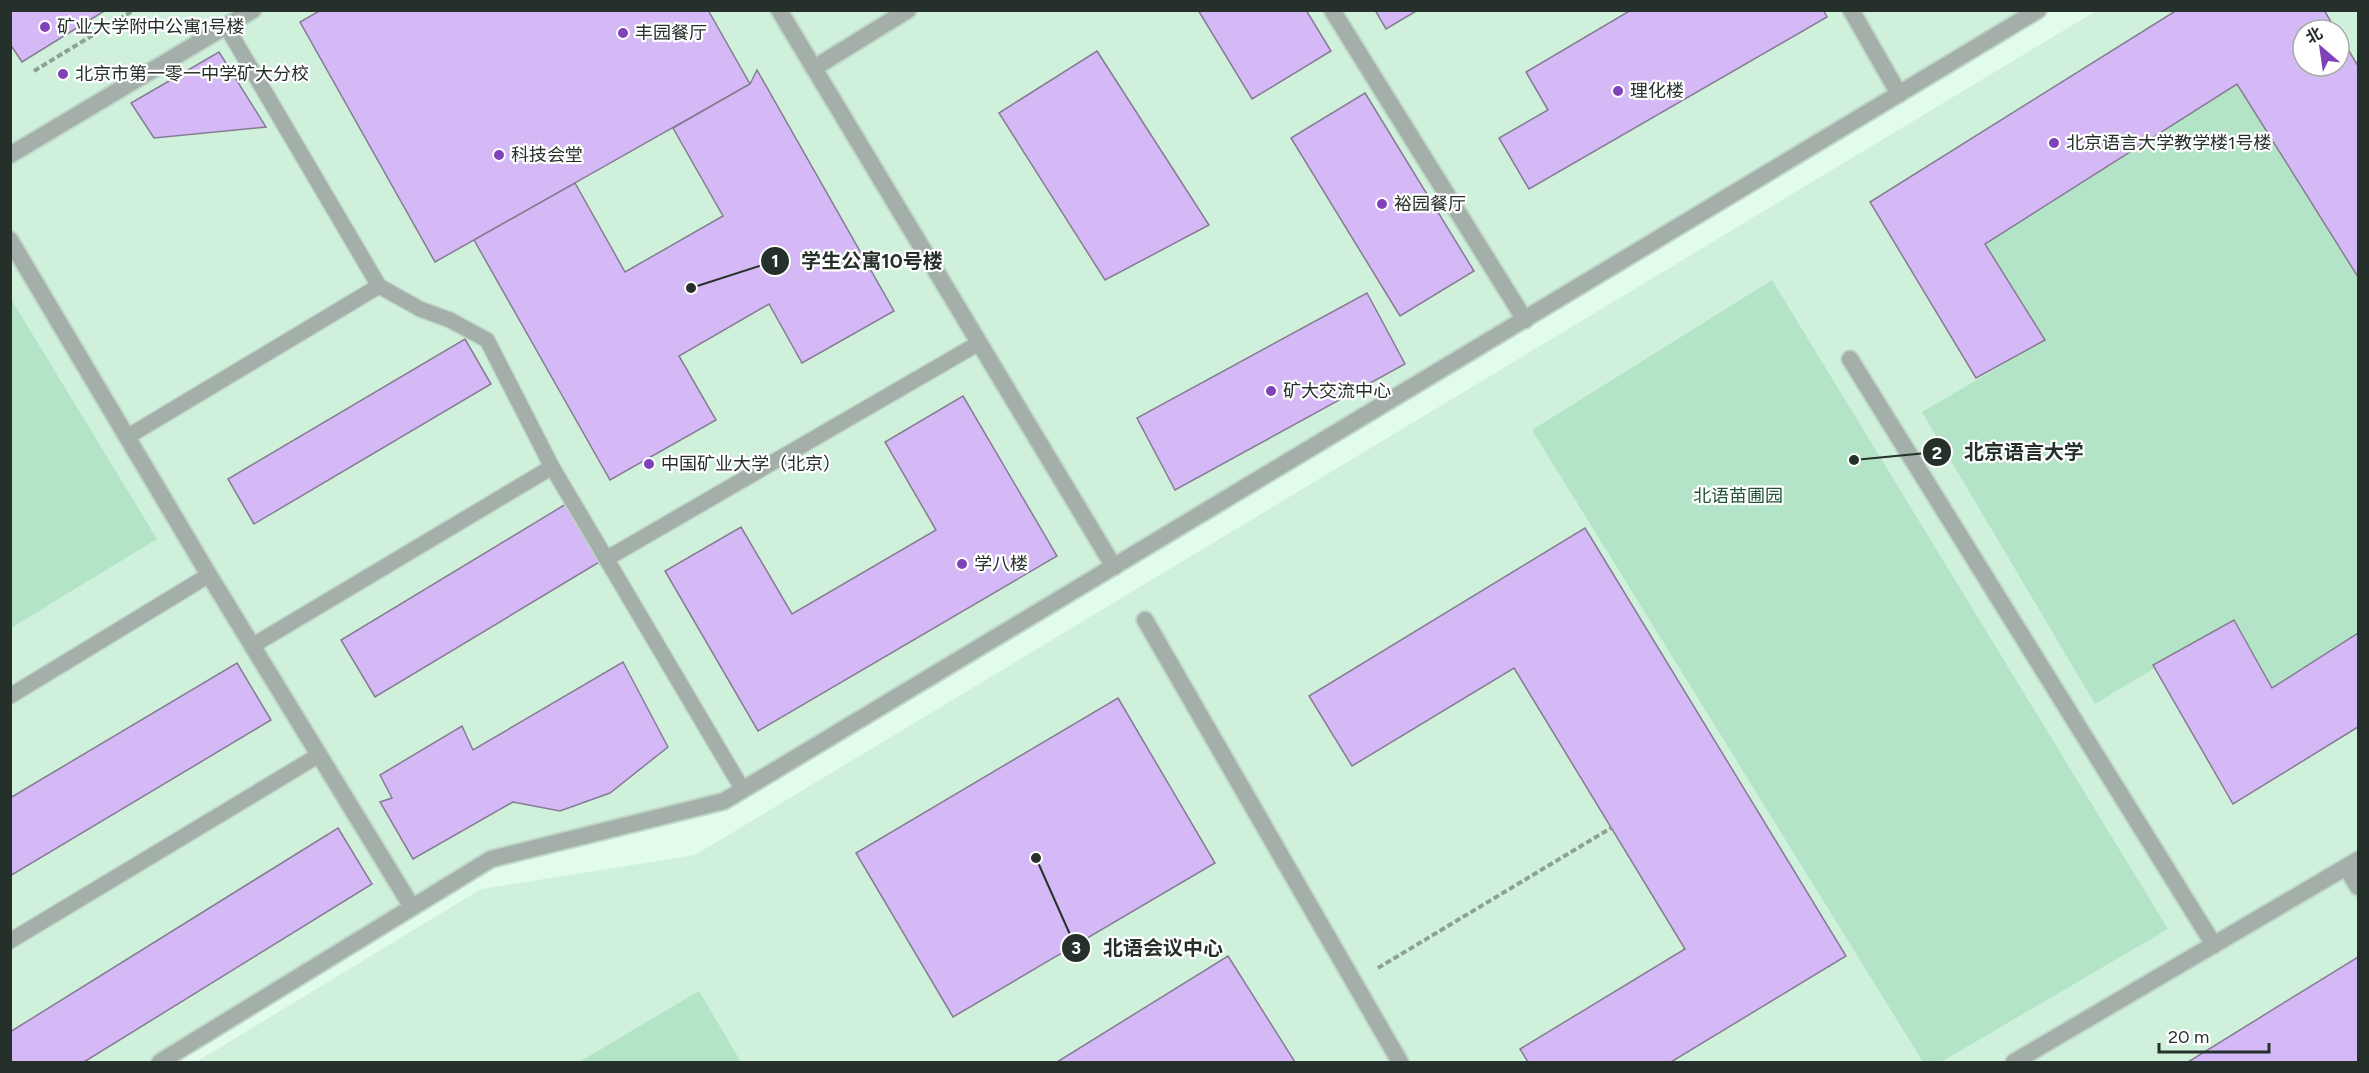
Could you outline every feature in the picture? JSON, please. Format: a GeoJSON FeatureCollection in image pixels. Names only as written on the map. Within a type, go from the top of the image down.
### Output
{"type":"FeatureCollection","features":[{"type":"Feature","properties":{"kind":"street"},"geometry":{"type":"LineString","coordinates":[[10,155],[253,10]]}},
{"type":"Feature","properties":{"kind":"street"},"geometry":{"type":"LineString","coordinates":[[779,10],[1114,567]]}},
{"type":"Feature","properties":{"kind":"street"},"geometry":{"type":"LineString","coordinates":[[814,68],[908,10]]}},
{"type":"Feature","properties":{"kind":"street"},"geometry":{"type":"LineString","coordinates":[[1332,10],[1525,320]]}},
{"type":"Feature","properties":{"kind":"street"},"geometry":{"type":"LineString","coordinates":[[1851,10],[1899,94]]}},
{"type":"Feature","properties":{"kind":"street"},"geometry":{"type":"LineString","coordinates":[[160,1062],[491,859],[724,801],[2038,10]]}},
{"type":"Feature","properties":{"kind":"street"},"geometry":{"type":"LineString","coordinates":[[10,240],[209,575],[412,906]]}},
{"type":"Feature","properties":{"kind":"street"},"geometry":{"type":"LineString","coordinates":[[1850,359],[2214,945]]}},
{"type":"Feature","properties":{"kind":"street"},"geometry":{"type":"LineString","coordinates":[[1145,620],[1400,1062]]}},
{"type":"Feature","properties":{"kind":"street"},"geometry":{"type":"LineString","coordinates":[[2014,1062],[2352,863],[2358,887]]}},
{"type":"Feature","properties":{"kind":"lane"},"geometry":{"type":"LineString","coordinates":[[226,26],[380,285],[420,309],[450,320],[487,340],[552,468],[743,790]]}},
{"type":"Feature","properties":{"kind":"lane"},"geometry":{"type":"LineString","coordinates":[[127,437],[380,285]]}},
{"type":"Feature","properties":{"kind":"lane"},"geometry":{"type":"LineString","coordinates":[[606,559],[979,343]]}},
{"type":"Feature","properties":{"kind":"lane"},"geometry":{"type":"LineString","coordinates":[[252,646],[552,468]]}},
{"type":"Feature","properties":{"kind":"lane"},"geometry":{"type":"LineString","coordinates":[[10,696],[209,575]]}},
{"type":"Feature","properties":{"kind":"lane"},"geometry":{"type":"LineString","coordinates":[[10,941],[319,754]]}},
{"type":"Feature","properties":{"kind":"path"},"geometry":{"type":"LineString","coordinates":[[34,71],[134,10]]}},
{"type":"Feature","properties":{"kind":"path"},"geometry":{"type":"LineString","coordinates":[[1354,982],[1611,828]]}},
{"type":"Feature","properties":{"kind":"shaded area","name":"中国矿业大学（北京）"},"geometry":{"type":"Polygon","coordinates":[[[10,11],[2042,11],[743,790],[491,859],[148,1062],[11,1062],[10,11]]]}},
{"type":"Feature","properties":{"kind":"shaded area"},"geometry":{"type":"Polygon","coordinates":[[[2096,11],[2358,11],[2358,1062],[196,1062],[481,889],[695,855],[2096,11]]]}},
{"type":"Feature","properties":{"kind":"green space"},"geometry":{"type":"Polygon","coordinates":[[[2237,84],[2358,277],[2358,633],[2272,688],[2234,620],[2095,704],[1922,412],[2045,340],[1985,244],[2237,84]]]}},
{"type":"Feature","properties":{"kind":"green space","name":"北语苗圃园"},"geometry":{"type":"Polygon","coordinates":[[[1772,280],[2168,929],[1941,1062],[1923,1062],[1532,430],[1772,280]]]}},
{"type":"Feature","properties":{"kind":"green space"},"geometry":{"type":"Polygon","coordinates":[[[11,299],[157,539],[10,628],[11,299]]]}},
{"type":"Feature","properties":{"kind":"green space"},"geometry":{"type":"Polygon","coordinates":[[[699,991],[741,1062],[579,1062],[699,991]]]}},
{"type":"Feature","properties":{"kind":"building","name":"矿业大学附中公寓1号楼"},"geometry":{"type":"Polygon","coordinates":[[[10,10],[106,10],[22,62],[10,44],[10,10]]]}},
{"type":"Feature","properties":{"kind":"building","name":"科技会堂"},"geometry":{"type":"Polygon","coordinates":[[[321,10],[708,10],[750,84],[435,262],[300,22],[321,10]]]}},
{"type":"Feature","properties":{"kind":"building"},"geometry":{"type":"Polygon","coordinates":[[[1198,10],[1306,10],[1331,51],[1252,99],[1198,10]]]}},
{"type":"Feature","properties":{"kind":"building"},"geometry":{"type":"Polygon","coordinates":[[[1375,10],[1418,10],[1386,29],[1375,10]]]}},
{"type":"Feature","properties":{"kind":"building","name":"理化楼"},"geometry":{"type":"Polygon","coordinates":[[[1631,10],[1823,10],[1827,17],[1529,189],[1499,138],[1548,110],[1526,72],[1631,10]]]}},
{"type":"Feature","properties":{"kind":"building","name":"北京语言大学教学楼1号楼"},"geometry":{"type":"Polygon","coordinates":[[[2177,10],[2324,10],[2329,18],[2291,18],[2291,78],[2351,78],[2351,54],[2358,66],[2358,277],[2237,84],[1985,244],[2045,340],[1976,378],[1870,202],[2177,10]]]}},
{"type":"Feature","properties":{"kind":"building"},"geometry":{"type":"Polygon","coordinates":[[[1097,51],[1209,225],[1105,280],[999,113],[1097,51]]]}},
{"type":"Feature","properties":{"kind":"building"},"geometry":{"type":"Polygon","coordinates":[[[219,52],[266,127],[154,138],[131,103],[219,52]]]}},
{"type":"Feature","properties":{"kind":"building"},"geometry":{"type":"Polygon","coordinates":[[[757,70],[894,311],[802,363],[769,304],[679,356],[716,420],[610,480],[474,240],[575,183],[625,272],[723,216],[673,128],[750,84],[757,70]]]}},
{"type":"Feature","properties":{"kind":"building","name":"裕园餐厅"},"geometry":{"type":"Polygon","coordinates":[[[1365,93],[1474,271],[1400,316],[1291,138],[1365,93]]]}},
{"type":"Feature","properties":{"kind":"building","name":"矿大交流中心"},"geometry":{"type":"Polygon","coordinates":[[[1367,293],[1405,364],[1175,490],[1137,418],[1367,293]]]}},
{"type":"Feature","properties":{"kind":"building"},"geometry":{"type":"Polygon","coordinates":[[[465,339],[491,384],[254,524],[228,479],[465,339]]]}},
{"type":"Feature","properties":{"kind":"building","name":"学八楼"},"geometry":{"type":"Polygon","coordinates":[[[963,396],[1057,556],[758,731],[665,571],[741,527],[792,614],[936,530],[885,442],[963,396]]]}},
{"type":"Feature","properties":{"kind":"building"},"geometry":{"type":"Polygon","coordinates":[[[566,504],[601,561],[375,697],[341,640],[566,504]]]}},
{"type":"Feature","properties":{"kind":"building"},"geometry":{"type":"Polygon","coordinates":[[[1585,528],[1846,956],[1671,1062],[1528,1062],[1520,1049],[1685,949],[1514,668],[1352,766],[1309,696],[1585,528]]]}},
{"type":"Feature","properties":{"kind":"building"},"geometry":{"type":"Polygon","coordinates":[[[2234,620],[2272,688],[2358,633],[2358,727],[2233,804],[2153,665],[2234,620]]]}},
{"type":"Feature","properties":{"kind":"building"},"geometry":{"type":"Polygon","coordinates":[[[623,662],[668,747],[610,793],[560,811],[513,802],[413,859],[380,802],[392,798],[380,775],[462,726],[473,750],[623,662]]]}},
{"type":"Feature","properties":{"kind":"building"},"geometry":{"type":"Polygon","coordinates":[[[237,663],[271,720],[10,876],[10,798],[237,663]]]}},
{"type":"Feature","properties":{"kind":"building"},"geometry":{"type":"Polygon","coordinates":[[[1118,698],[1215,863],[953,1017],[856,853],[1118,698]]]}},
{"type":"Feature","properties":{"kind":"building"},"geometry":{"type":"Polygon","coordinates":[[[338,828],[372,884],[84,1062],[10,1062],[10,1032],[338,828]]]}},
{"type":"Feature","properties":{"kind":"building"},"geometry":{"type":"Polygon","coordinates":[[[1228,956],[1295,1062],[1057,1062],[1228,956]]]}},
{"type":"Feature","properties":{"kind":"building"},"geometry":{"type":"Polygon","coordinates":[[[2358,957],[2358,1062],[2188,1062],[2358,957]]]}},
{"type":"Feature","properties":{"kind":"place","name":"矿业大学附中公寓1号楼"},"geometry":{"type":"Point","coordinates":[45,27]}},
{"type":"Feature","properties":{"kind":"place","name":"丰园餐厅"},"geometry":{"type":"Point","coordinates":[623,33]}},
{"type":"Feature","properties":{"kind":"place","name":"北京市第一零一中学矿大分校"},"geometry":{"type":"Point","coordinates":[63,74]}},
{"type":"Feature","properties":{"kind":"place","name":"理化楼"},"geometry":{"type":"Point","coordinates":[1618,91]}},
{"type":"Feature","properties":{"kind":"place","name":"北京语言大学教学楼1号楼"},"geometry":{"type":"Point","coordinates":[2054,143]}},
{"type":"Feature","properties":{"kind":"place","name":"科技会堂"},"geometry":{"type":"Point","coordinates":[499,155]}},
{"type":"Feature","properties":{"kind":"place","name":"裕园餐厅"},"geometry":{"type":"Point","coordinates":[1382,204]}},
{"type":"Feature","properties":{"kind":"place","name":"学生公寓10号楼"},"geometry":{"type":"Point","coordinates":[691,288]}},
{"type":"Feature","properties":{"kind":"place","name":"矿大交流中心"},"geometry":{"type":"Point","coordinates":[1271,391]}},
{"type":"Feature","properties":{"kind":"place","name":"北京语言大学"},"geometry":{"type":"Point","coordinates":[1854,460]}},
{"type":"Feature","properties":{"kind":"place","name":"中国矿业大学（北京）"},"geometry":{"type":"Point","coordinates":[649,464]}},
{"type":"Feature","properties":{"kind":"place","name":"学八楼"},"geometry":{"type":"Point","coordinates":[962,564]}},
{"type":"Feature","properties":{"kind":"place","name":"北语会议中心"},"geometry":{"type":"Point","coordinates":[1036,858]}}]}
